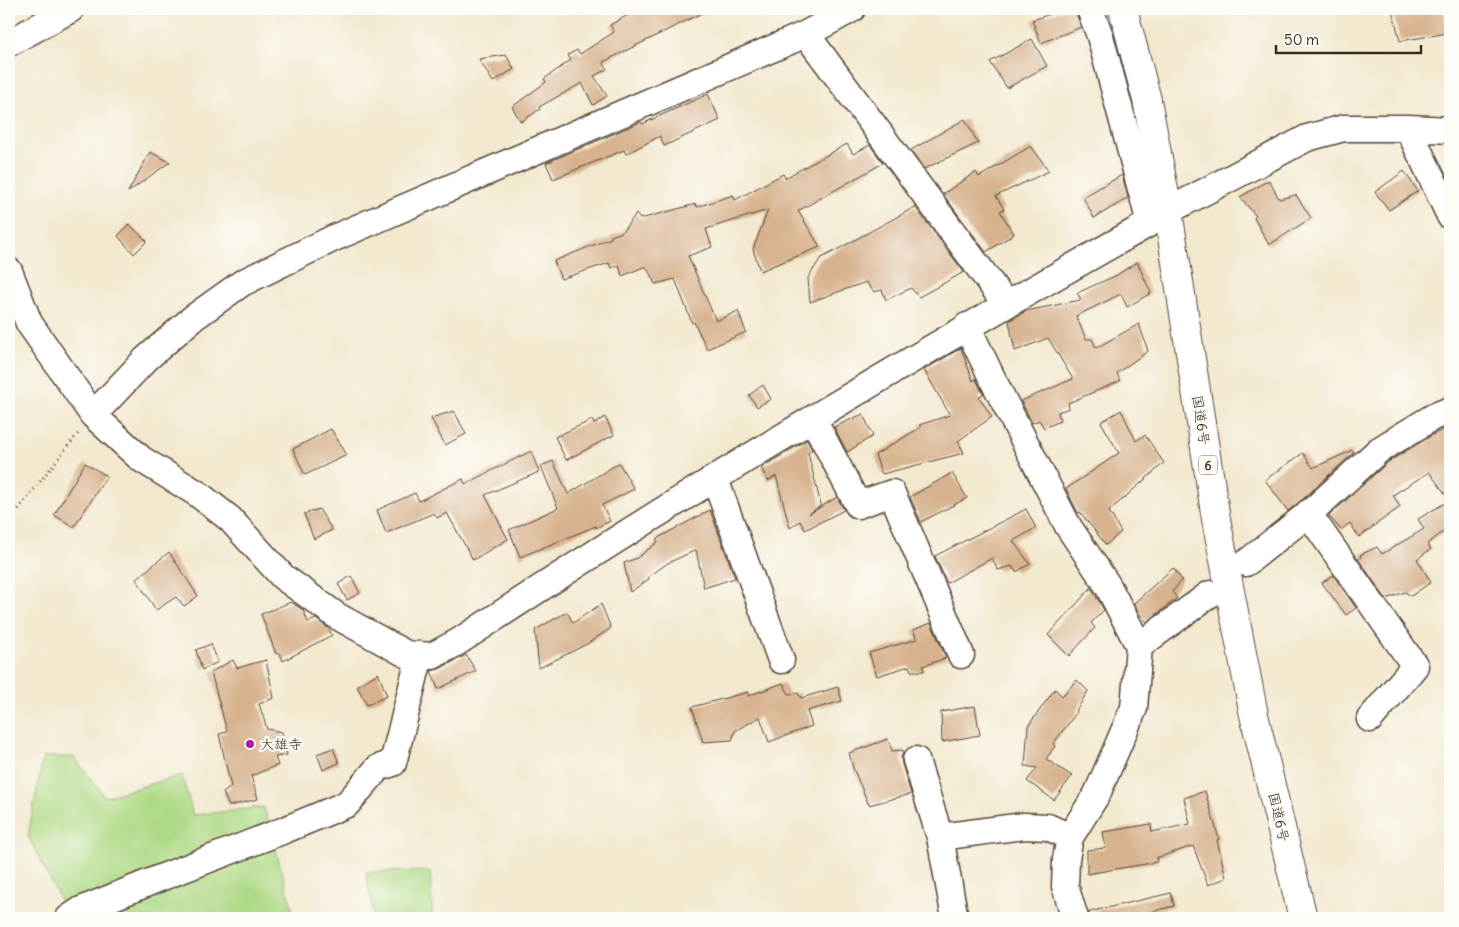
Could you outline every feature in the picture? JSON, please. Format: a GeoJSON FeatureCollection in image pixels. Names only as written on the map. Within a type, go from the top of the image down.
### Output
{"type":"FeatureCollection","features":[{"type":"Feature","properties":{"kind":"highway","name":"国道6号"},"geometry":{"type":"LineString","coordinates":[[1123,9],[1147,100],[1159,217],[1254,715],[1303,918]]}},
{"type":"Feature","properties":{"kind":"street"},"geometry":{"type":"LineString","coordinates":[[9,43],[71,9]]}},
{"type":"Feature","properties":{"kind":"street"},"geometry":{"type":"LineString","coordinates":[[93,415],[146,359],[193,318],[242,283],[334,238],[806,34],[852,9]]}},
{"type":"Feature","properties":{"kind":"street"},"geometry":{"type":"LineString","coordinates":[[1090,9],[1159,217]]}},
{"type":"Feature","properties":{"kind":"street"},"geometry":{"type":"LineString","coordinates":[[806,34],[1006,304]]}},
{"type":"Feature","properties":{"kind":"street"},"geometry":{"type":"LineString","coordinates":[[9,272],[29,323],[93,415],[141,459],[198,494],[230,518],[283,577],[337,616],[406,654],[432,656],[458,642],[715,479],[967,326],[1159,217],[1307,138],[1344,128],[1450,130]]}},
{"type":"Feature","properties":{"kind":"street"},"geometry":{"type":"LineString","coordinates":[[1408,128],[1450,216]]}},
{"type":"Feature","properties":{"kind":"street"},"geometry":{"type":"LineString","coordinates":[[967,326],[1068,526],[1108,586],[1139,646],[1134,708],[1097,794],[1070,837],[1066,859],[1065,886],[1075,918]]}},
{"type":"Feature","properties":{"kind":"street"},"geometry":{"type":"LineString","coordinates":[[1246,563],[1308,513],[1379,450],[1450,410]]}},
{"type":"Feature","properties":{"kind":"street"},"geometry":{"type":"LineString","coordinates":[[813,419],[858,505],[892,493],[962,655]]}},
{"type":"Feature","properties":{"kind":"street"},"geometry":{"type":"LineString","coordinates":[[715,479],[781,660]]}},
{"type":"Feature","properties":{"kind":"street"},"geometry":{"type":"LineString","coordinates":[[1308,513],[1415,666],[1370,719]]}},
{"type":"Feature","properties":{"kind":"street"},"geometry":{"type":"LineString","coordinates":[[1139,646],[1210,594]]}},
{"type":"Feature","properties":{"kind":"street"},"geometry":{"type":"LineString","coordinates":[[69,918],[81,910],[347,804],[378,768],[393,763],[420,655]]}},
{"type":"Feature","properties":{"kind":"street"},"geometry":{"type":"LineString","coordinates":[[916,760],[940,837],[955,918]]}},
{"type":"Feature","properties":{"kind":"street"},"geometry":{"type":"LineString","coordinates":[[940,837],[1024,826],[1048,827],[1070,837]]}},
{"type":"Feature","properties":{"kind":"path"},"geometry":{"type":"LineString","coordinates":[[9,521],[93,415]]}},
{"type":"Feature","properties":{"kind":"green space"},"geometry":{"type":"Polygon","coordinates":[[[43,757],[74,757],[105,797],[182,775],[193,815],[264,807],[295,918],[69,918],[28,836],[43,757]]]}},
{"type":"Feature","properties":{"kind":"green space"},"geometry":{"type":"Polygon","coordinates":[[[430,871],[433,918],[374,918],[366,872],[430,871]]]}},
{"type":"Feature","properties":{"kind":"building"},"geometry":{"type":"Polygon","coordinates":[[[639,9],[710,9],[603,62],[607,69],[594,76],[607,96],[593,105],[582,83],[539,107],[540,109],[521,122],[512,107],[546,82],[544,79],[571,60],[568,55],[577,50],[580,54],[614,32],[610,25],[639,9]]]}},
{"type":"Feature","properties":{"kind":"building"},"geometry":{"type":"Polygon","coordinates":[[[1066,9],[1075,9],[1081,27],[1041,43],[1032,20],[1066,9]]]}},
{"type":"Feature","properties":{"kind":"building"},"geometry":{"type":"Polygon","coordinates":[[[1408,9],[1444,9],[1448,33],[1400,41],[1393,12],[1408,9]]]}},
{"type":"Feature","properties":{"kind":"building"},"geometry":{"type":"Polygon","coordinates":[[[1032,39],[1047,66],[1007,88],[990,62],[1032,39]]]}},
{"type":"Feature","properties":{"kind":"building"},"geometry":{"type":"Polygon","coordinates":[[[506,55],[514,69],[493,82],[479,59],[506,55]]]}},
{"type":"Feature","properties":{"kind":"building"},"geometry":{"type":"Polygon","coordinates":[[[708,94],[720,120],[664,146],[660,136],[626,154],[624,150],[553,179],[546,163],[641,122],[642,124],[708,94]]]}},
{"type":"Feature","properties":{"kind":"building"},"geometry":{"type":"Polygon","coordinates":[[[965,119],[978,143],[924,169],[911,150],[965,119]]]}},
{"type":"Feature","properties":{"kind":"building"},"geometry":{"type":"Polygon","coordinates":[[[847,144],[853,154],[870,145],[883,163],[798,211],[820,247],[760,271],[753,249],[768,210],[706,229],[712,247],[688,256],[716,321],[738,311],[746,332],[707,349],[694,322],[692,323],[675,279],[655,284],[646,266],[622,276],[619,265],[611,268],[609,263],[561,279],[554,261],[622,232],[636,214],[640,219],[696,204],[697,207],[733,195],[735,200],[783,174],[785,178],[847,144]]]}},
{"type":"Feature","properties":{"kind":"building"},"geometry":{"type":"Polygon","coordinates":[[[1031,146],[1049,171],[996,196],[1004,209],[1000,211],[1014,234],[986,252],[943,194],[976,172],[979,177],[1031,146]]]}},
{"type":"Feature","properties":{"kind":"building"},"geometry":{"type":"Polygon","coordinates":[[[150,152],[170,162],[128,192],[150,152]]]}},
{"type":"Feature","properties":{"kind":"building"},"geometry":{"type":"Polygon","coordinates":[[[1404,171],[1418,191],[1389,210],[1375,192],[1404,171]]]}},
{"type":"Feature","properties":{"kind":"building"},"geometry":{"type":"Polygon","coordinates":[[[1122,175],[1128,198],[1094,218],[1083,197],[1122,175]]]}},
{"type":"Feature","properties":{"kind":"building"},"geometry":{"type":"Polygon","coordinates":[[[1269,180],[1279,199],[1296,195],[1311,218],[1269,245],[1254,218],[1256,216],[1240,197],[1269,180]]]}},
{"type":"Feature","properties":{"kind":"building"},"geometry":{"type":"Polygon","coordinates":[[[915,207],[964,272],[919,297],[911,288],[886,300],[882,290],[874,292],[866,282],[810,302],[808,278],[820,259],[915,207]]]}},
{"type":"Feature","properties":{"kind":"building"},"geometry":{"type":"Polygon","coordinates":[[[129,224],[147,241],[134,254],[118,236],[129,224]]]}},
{"type":"Feature","properties":{"kind":"building"},"geometry":{"type":"Polygon","coordinates":[[[1137,262],[1151,293],[1127,307],[1121,294],[1076,316],[1086,339],[1092,339],[1096,348],[1139,324],[1148,351],[1117,373],[1120,381],[1068,403],[1069,408],[1058,412],[1060,421],[1044,428],[1039,420],[1032,423],[1021,401],[1073,379],[1048,338],[1015,351],[1009,321],[1026,311],[1081,300],[1077,293],[1117,275],[1137,262]]]}},
{"type":"Feature","properties":{"kind":"building"},"geometry":{"type":"Polygon","coordinates":[[[961,348],[973,381],[976,379],[983,394],[979,397],[992,417],[958,441],[964,453],[882,474],[875,455],[921,427],[919,425],[950,415],[924,370],[961,348]]]}},
{"type":"Feature","properties":{"kind":"building"},"geometry":{"type":"Polygon","coordinates":[[[763,385],[771,399],[757,407],[749,395],[763,385]]]}},
{"type":"Feature","properties":{"kind":"building"},"geometry":{"type":"Polygon","coordinates":[[[1121,410],[1136,441],[1145,435],[1164,463],[1109,511],[1121,532],[1106,545],[1080,512],[1078,513],[1066,489],[1119,453],[1101,422],[1121,410]]]}},
{"type":"Feature","properties":{"kind":"building"},"geometry":{"type":"Polygon","coordinates":[[[454,411],[466,434],[445,445],[431,418],[454,411]]]}},
{"type":"Feature","properties":{"kind":"building"},"geometry":{"type":"Polygon","coordinates":[[[863,414],[873,436],[847,452],[834,427],[863,414]]]}},
{"type":"Feature","properties":{"kind":"building"},"geometry":{"type":"Polygon","coordinates":[[[605,417],[614,435],[566,460],[555,437],[592,420],[594,424],[605,417]]]}},
{"type":"Feature","properties":{"kind":"building"},"geometry":{"type":"Polygon","coordinates":[[[1450,426],[1450,500],[1429,472],[1393,495],[1400,507],[1359,537],[1350,523],[1341,530],[1329,516],[1388,462],[1450,426]]]}},
{"type":"Feature","properties":{"kind":"building"},"geometry":{"type":"Polygon","coordinates":[[[331,429],[347,455],[305,475],[293,449],[331,429]]]}},
{"type":"Feature","properties":{"kind":"building"},"geometry":{"type":"Polygon","coordinates":[[[807,440],[812,450],[808,453],[821,505],[809,514],[837,497],[844,510],[805,530],[800,521],[790,528],[776,476],[768,481],[761,468],[807,440]]]}},
{"type":"Feature","properties":{"kind":"building"},"geometry":{"type":"Polygon","coordinates":[[[1353,450],[1354,452],[1288,511],[1265,480],[1303,453],[1313,468],[1353,450]]]}},
{"type":"Feature","properties":{"kind":"building"},"geometry":{"type":"Polygon","coordinates":[[[531,451],[539,472],[485,495],[508,539],[473,560],[447,513],[437,518],[434,513],[386,533],[377,510],[415,493],[419,501],[463,479],[465,484],[531,451]]]}},
{"type":"Feature","properties":{"kind":"building"},"geometry":{"type":"Polygon","coordinates":[[[553,461],[568,494],[619,463],[634,489],[602,505],[610,521],[520,557],[509,530],[558,508],[541,466],[553,461]]]}},
{"type":"Feature","properties":{"kind":"building"},"geometry":{"type":"Polygon","coordinates":[[[85,463],[107,476],[74,527],[54,515],[85,463]]]}},
{"type":"Feature","properties":{"kind":"building"},"geometry":{"type":"Polygon","coordinates":[[[952,473],[967,498],[921,522],[910,497],[952,473]]]}},
{"type":"Feature","properties":{"kind":"building"},"geometry":{"type":"Polygon","coordinates":[[[1450,500],[1450,527],[1427,544],[1431,549],[1417,559],[1431,582],[1411,596],[1405,592],[1386,599],[1358,559],[1361,557],[1360,555],[1377,547],[1382,554],[1424,529],[1418,519],[1450,500]]]}},
{"type":"Feature","properties":{"kind":"building"},"geometry":{"type":"Polygon","coordinates":[[[319,509],[332,530],[314,539],[304,514],[319,509]]]}},
{"type":"Feature","properties":{"kind":"building"},"geometry":{"type":"Polygon","coordinates":[[[1026,509],[1036,528],[1013,541],[1030,564],[1016,572],[1012,566],[998,570],[992,558],[947,583],[935,556],[1026,509]]]}},
{"type":"Feature","properties":{"kind":"building"},"geometry":{"type":"Polygon","coordinates":[[[710,510],[735,578],[704,588],[696,550],[668,563],[630,592],[624,563],[637,558],[658,542],[656,539],[710,510]]]}},
{"type":"Feature","properties":{"kind":"building"},"geometry":{"type":"Polygon","coordinates":[[[169,552],[198,596],[184,606],[176,597],[156,610],[136,579],[169,552]]]}},
{"type":"Feature","properties":{"kind":"building"},"geometry":{"type":"Polygon","coordinates":[[[1173,568],[1182,580],[1172,592],[1177,598],[1147,622],[1139,614],[1134,603],[1173,568]]]}},
{"type":"Feature","properties":{"kind":"building"},"geometry":{"type":"Polygon","coordinates":[[[1333,575],[1356,608],[1346,615],[1322,583],[1333,575]]]}},
{"type":"Feature","properties":{"kind":"building"},"geometry":{"type":"Polygon","coordinates":[[[351,576],[360,593],[347,600],[338,584],[351,576]]]}},
{"type":"Feature","properties":{"kind":"building"},"geometry":{"type":"Polygon","coordinates":[[[1091,588],[1104,610],[1091,623],[1095,628],[1069,656],[1048,635],[1091,588]]]}},
{"type":"Feature","properties":{"kind":"building"},"geometry":{"type":"Polygon","coordinates":[[[291,602],[303,610],[308,622],[316,619],[328,628],[332,635],[283,661],[280,653],[276,654],[261,614],[291,602]]]}},
{"type":"Feature","properties":{"kind":"building"},"geometry":{"type":"Polygon","coordinates":[[[601,604],[611,628],[587,644],[539,668],[535,630],[567,612],[573,623],[601,604]]]}},
{"type":"Feature","properties":{"kind":"building"},"geometry":{"type":"Polygon","coordinates":[[[931,623],[946,658],[923,666],[924,671],[911,671],[909,666],[877,676],[869,653],[917,639],[913,630],[931,623]]]}},
{"type":"Feature","properties":{"kind":"building"},"geometry":{"type":"Polygon","coordinates":[[[211,644],[218,662],[202,670],[196,650],[211,644]]]}},
{"type":"Feature","properties":{"kind":"building"},"geometry":{"type":"Polygon","coordinates":[[[466,655],[476,671],[438,689],[431,671],[439,669],[466,655]]]}},
{"type":"Feature","properties":{"kind":"building"},"geometry":{"type":"Polygon","coordinates":[[[233,660],[237,668],[266,660],[274,698],[259,704],[267,729],[282,732],[287,755],[275,757],[278,765],[251,776],[258,799],[229,806],[223,793],[231,787],[219,734],[227,732],[211,672],[233,660]]]}},
{"type":"Feature","properties":{"kind":"building"},"geometry":{"type":"Polygon","coordinates":[[[378,673],[387,696],[367,705],[357,686],[378,673]]]}},
{"type":"Feature","properties":{"kind":"building"},"geometry":{"type":"Polygon","coordinates":[[[1077,680],[1088,691],[1077,712],[1053,744],[1055,746],[1046,759],[1072,776],[1054,800],[1027,781],[1037,768],[1025,766],[1028,726],[1055,689],[1062,696],[1077,680]]]}},
{"type":"Feature","properties":{"kind":"building"},"geometry":{"type":"Polygon","coordinates":[[[783,683],[789,694],[798,693],[801,698],[838,687],[842,701],[807,711],[812,726],[769,742],[760,717],[735,731],[732,740],[703,742],[692,707],[748,692],[748,696],[783,683]]]}},
{"type":"Feature","properties":{"kind":"building"},"geometry":{"type":"Polygon","coordinates":[[[975,706],[980,735],[942,742],[941,712],[975,706]]]}},
{"type":"Feature","properties":{"kind":"building"},"geometry":{"type":"Polygon","coordinates":[[[888,739],[892,751],[903,750],[902,764],[911,794],[869,805],[853,768],[849,753],[888,739]]]}},
{"type":"Feature","properties":{"kind":"building"},"geometry":{"type":"Polygon","coordinates":[[[333,748],[339,763],[323,770],[317,754],[333,748]]]}},
{"type":"Feature","properties":{"kind":"building"},"geometry":{"type":"Polygon","coordinates":[[[1205,791],[1219,839],[1217,840],[1226,878],[1208,885],[1193,846],[1156,858],[1157,862],[1087,874],[1087,850],[1106,848],[1103,832],[1151,824],[1152,832],[1190,824],[1184,798],[1205,791]]]}},
{"type":"Feature","properties":{"kind":"building"},"geometry":{"type":"Polygon","coordinates":[[[1171,893],[1174,906],[1128,918],[1090,918],[1089,912],[1171,893]]]}},
{"type":"Feature","properties":{"kind":"place","name":"大雄寺"},"geometry":{"type":"Point","coordinates":[250,744]}}]}
